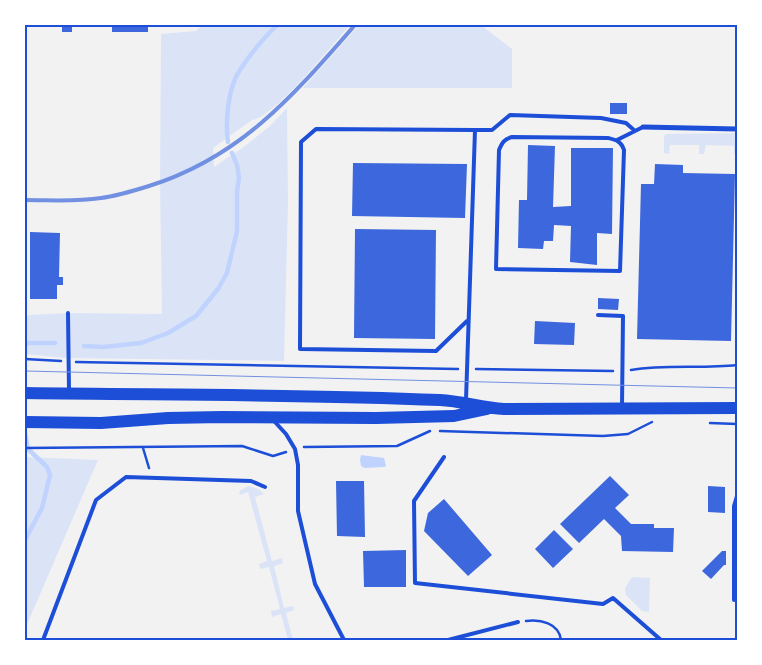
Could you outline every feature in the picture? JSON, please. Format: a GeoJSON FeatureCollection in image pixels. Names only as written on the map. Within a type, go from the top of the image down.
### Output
{"type":"FeatureCollection","features":[{"type":"Feature","properties":{"kind":"main road"},"geometry":{"type":"LineString","coordinates":[[31,393],[303,396],[466,402],[490,408]]}},
{"type":"Feature","properties":{"kind":"main road"},"geometry":{"type":"LineString","coordinates":[[25,422],[101,423],[168,418],[454,416],[490,408],[737,408]]}},
{"type":"Feature","properties":{"kind":"street"},"geometry":{"type":"LineString","coordinates":[[643,127],[737,129]]}},
{"type":"Feature","properties":{"kind":"lane"},"geometry":{"type":"LineString","coordinates":[[468,321],[436,351],[300,349],[301,142],[316,129],[492,130],[510,115],[601,118],[626,123],[634,131]]}},
{"type":"Feature","properties":{"kind":"lane"},"geometry":{"type":"LineString","coordinates":[[617,140],[622,144],[624,150],[620,271],[496,269],[499,150],[501,144],[506,139],[521,137],[608,138],[617,140],[643,127]]}},
{"type":"Feature","properties":{"kind":"lane"},"geometry":{"type":"LineString","coordinates":[[466,402],[475,130]]}},
{"type":"Feature","properties":{"kind":"lane"},"geometry":{"type":"LineString","coordinates":[[68,314],[69,393]]}},
{"type":"Feature","properties":{"kind":"lane"},"geometry":{"type":"LineString","coordinates":[[598,315],[623,316],[622,408]]}},
{"type":"Feature","properties":{"kind":"lane"},"geometry":{"type":"LineString","coordinates":[[271,418],[286,434],[294,449],[298,465],[298,511],[315,584],[344,640]]}},
{"type":"Feature","properties":{"kind":"lane"},"geometry":{"type":"LineString","coordinates":[[444,457],[414,501],[415,582],[603,604],[613,598],[661,640]]}},
{"type":"Feature","properties":{"kind":"lane"},"geometry":{"type":"LineString","coordinates":[[43,640],[96,500],[126,477],[251,481],[265,487]]}},
{"type":"Feature","properties":{"kind":"lane"},"geometry":{"type":"LineString","coordinates":[[734,600],[734,506],[737,496]]}},
{"type":"Feature","properties":{"kind":"lane"},"geometry":{"type":"LineString","coordinates":[[448,640],[518,622]]}},
{"type":"Feature","properties":{"kind":"path"},"geometry":{"type":"LineString","coordinates":[[25,359],[69,362],[622,371],[652,367],[721,367],[737,365]]}},
{"type":"Feature","properties":{"kind":"path"},"geometry":{"type":"LineString","coordinates":[[25,448],[242,446],[273,456],[309,446],[397,446],[428,431],[603,436],[628,434],[652,422],[661,422]]}},
{"type":"Feature","properties":{"kind":"path"},"geometry":{"type":"LineString","coordinates":[[708,423],[737,424]]}},
{"type":"Feature","properties":{"kind":"path"},"geometry":{"type":"LineString","coordinates":[[144,448],[152,478]]}},
{"type":"Feature","properties":{"kind":"path"},"geometry":{"type":"LineString","coordinates":[[518,622],[537,619],[550,624],[561,635],[562,640]]}},
{"type":"Feature","properties":{"kind":"shaded area"},"geometry":{"type":"Polygon","coordinates":[[[202,25],[350,25],[303,79],[274,107],[213,148],[214,167],[270,126],[287,108],[288,202],[284,361],[65,358],[25,354],[25,318],[29,315],[68,313],[162,314],[160,183],[161,34],[196,31],[202,25]]]}},
{"type":"Feature","properties":{"kind":"shaded area"},"geometry":{"type":"Polygon","coordinates":[[[359,25],[481,25],[512,49],[512,88],[303,88],[359,25]]]}},
{"type":"Feature","properties":{"kind":"shaded area"},"geometry":{"type":"Polygon","coordinates":[[[737,133],[737,155],[734,154],[734,146],[706,145],[704,154],[699,154],[699,145],[670,145],[669,154],[664,153],[664,136],[666,134],[737,133]]]}},
{"type":"Feature","properties":{"kind":"shaded area"},"geometry":{"type":"Polygon","coordinates":[[[25,457],[98,460],[25,629],[25,457]]]}},
{"type":"Feature","properties":{"kind":"shaded area"},"geometry":{"type":"Polygon","coordinates":[[[248,486],[259,489],[264,494],[255,497],[272,561],[282,558],[283,563],[274,566],[284,608],[293,606],[294,610],[286,613],[293,640],[288,640],[281,614],[272,617],[271,611],[280,609],[269,567],[260,569],[259,564],[267,561],[248,492],[240,495],[239,493],[248,486]]]}},
{"type":"Feature","properties":{"kind":"shaded area"},"geometry":{"type":"Polygon","coordinates":[[[632,577],[650,578],[649,612],[642,611],[626,595],[625,588],[632,577]]]}},
{"type":"Feature","properties":{"kind":"water"},"geometry":{"type":"Polygon","coordinates":[[[361,455],[384,458],[386,466],[365,468],[361,466],[361,455]]]}},
{"type":"Feature","properties":{"kind":"building"},"geometry":{"type":"Polygon","coordinates":[[[62,25],[72,25],[72,32],[62,32],[62,25]]]}},
{"type":"Feature","properties":{"kind":"building"},"geometry":{"type":"Polygon","coordinates":[[[112,25],[148,25],[148,32],[112,32],[112,25]]]}},
{"type":"Feature","properties":{"kind":"building"},"geometry":{"type":"Polygon","coordinates":[[[610,103],[627,103],[627,114],[610,114],[610,103]]]}},
{"type":"Feature","properties":{"kind":"building"},"geometry":{"type":"Polygon","coordinates":[[[528,145],[555,146],[553,207],[571,206],[571,148],[613,148],[612,234],[597,233],[597,265],[570,262],[571,226],[554,225],[553,241],[544,241],[543,249],[518,248],[519,200],[527,200],[528,145]]]}},
{"type":"Feature","properties":{"kind":"building"},"geometry":{"type":"Polygon","coordinates":[[[353,163],[467,164],[465,218],[352,216],[353,163]]]}},
{"type":"Feature","properties":{"kind":"building"},"geometry":{"type":"Polygon","coordinates":[[[655,164],[683,165],[683,173],[735,174],[731,341],[637,339],[641,184],[654,184],[655,164]]]}},
{"type":"Feature","properties":{"kind":"building"},"geometry":{"type":"Polygon","coordinates":[[[355,229],[436,230],[435,339],[354,338],[355,229]]]}},
{"type":"Feature","properties":{"kind":"building"},"geometry":{"type":"Polygon","coordinates":[[[30,232],[60,233],[59,277],[63,277],[63,285],[57,285],[57,299],[30,299],[30,232]]]}},
{"type":"Feature","properties":{"kind":"building"},"geometry":{"type":"Polygon","coordinates":[[[598,298],[619,299],[618,310],[598,309],[598,298]]]}},
{"type":"Feature","properties":{"kind":"building"},"geometry":{"type":"Polygon","coordinates":[[[535,321],[575,323],[574,345],[534,344],[535,321]]]}},
{"type":"Feature","properties":{"kind":"building"},"geometry":{"type":"Polygon","coordinates":[[[610,476],[629,495],[615,508],[631,524],[654,524],[654,528],[674,528],[673,552],[622,551],[621,536],[604,519],[579,543],[560,524],[610,476]]]}},
{"type":"Feature","properties":{"kind":"building"},"geometry":{"type":"Polygon","coordinates":[[[336,481],[364,481],[365,537],[337,536],[336,481]]]}},
{"type":"Feature","properties":{"kind":"building"},"geometry":{"type":"Polygon","coordinates":[[[708,486],[725,487],[725,513],[708,512],[708,486]]]}},
{"type":"Feature","properties":{"kind":"building"},"geometry":{"type":"Polygon","coordinates":[[[444,499],[492,555],[468,576],[424,531],[428,513],[444,499]]]}},
{"type":"Feature","properties":{"kind":"building"},"geometry":{"type":"Polygon","coordinates":[[[554,530],[573,549],[553,568],[535,549],[554,530]]]}},
{"type":"Feature","properties":{"kind":"building"},"geometry":{"type":"Polygon","coordinates":[[[406,550],[406,587],[364,587],[363,551],[406,550]]]}},
{"type":"Feature","properties":{"kind":"building"},"geometry":{"type":"Polygon","coordinates":[[[722,551],[726,551],[726,565],[711,579],[702,571],[722,551]]]}},
{"type":"Feature","properties":{"kind":"waterway"},"geometry":{"type":"LineString","coordinates":[[228,142],[228,105],[236,77],[252,52],[277,25]]}},
{"type":"Feature","properties":{"kind":"waterway"},"geometry":{"type":"LineString","coordinates":[[84,346],[103,347],[141,343],[168,333],[196,316],[218,289],[227,273],[237,231],[239,178],[237,165],[232,153]]}},
{"type":"Feature","properties":{"kind":"waterway"},"geometry":{"type":"LineString","coordinates":[[25,343],[55,343]]}},
{"type":"Feature","properties":{"kind":"waterway"},"geometry":{"type":"LineString","coordinates":[[25,433],[28,449],[47,467],[50,475],[42,508],[25,540]]}},
{"type":"Feature","properties":{"kind":"tram line"},"geometry":{"type":"LineString","coordinates":[[25,371],[737,388]]}},
{"type":"Feature","properties":{"kind":"railway"},"geometry":{"type":"LineString","coordinates":[[25,200],[82,200],[113,196],[182,174],[211,159],[238,141],[287,99],[355,25]]}}]}
